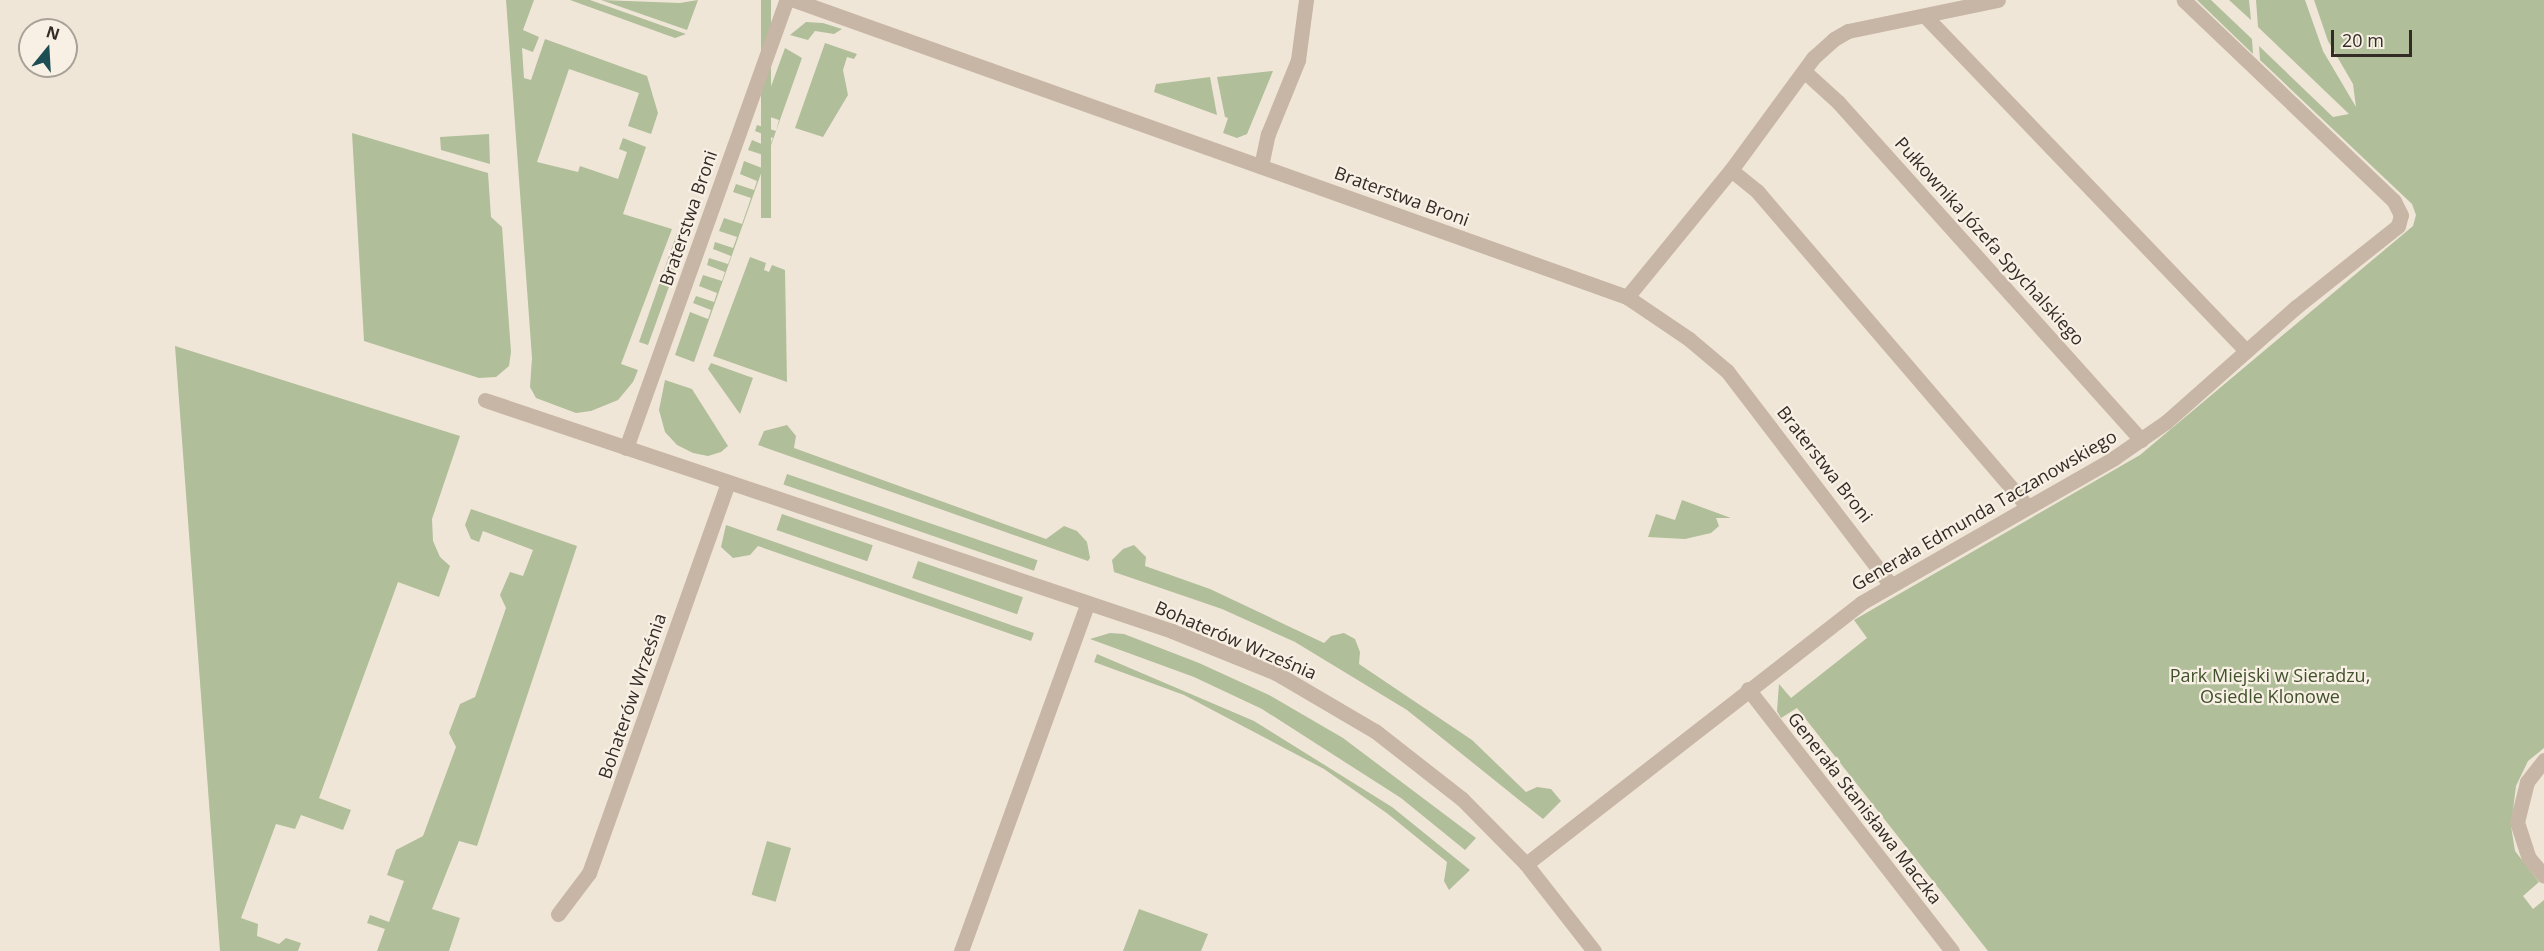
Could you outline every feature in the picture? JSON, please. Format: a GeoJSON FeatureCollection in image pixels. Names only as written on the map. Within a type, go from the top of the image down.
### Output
{"type":"FeatureCollection","features":[{"type":"Feature","properties":{"kind":"street","name":"Braterstwa Broni"},"geometry":{"type":"LineString","coordinates":[[626,448],[786,0]]}},
{"type":"Feature","properties":{"kind":"street","name":"Braterstwa Broni"},"geometry":{"type":"LineString","coordinates":[[794,0],[1627,297],[1689,339],[1727,371],[1890,584]]}},
{"type":"Feature","properties":{"kind":"street"},"geometry":{"type":"LineString","coordinates":[[1261,166],[1268,134],[1298,60],[1306,0]]}},
{"type":"Feature","properties":{"kind":"street"},"geometry":{"type":"LineString","coordinates":[[1627,297],[1731,170],[1823,48],[1848,31],[1998,0]]}},
{"type":"Feature","properties":{"kind":"street","name":"Generała Edmunda Taczanowskiego"},"geometry":{"type":"LineString","coordinates":[[1526,864],[1748,689],[1890,584],[2028,507],[2141,440],[2398,226],[2402,215],[2394,201],[2184,0]]}},
{"type":"Feature","properties":{"kind":"street"},"geometry":{"type":"LineString","coordinates":[[1925,16],[2246,351]]}},
{"type":"Feature","properties":{"kind":"street","name":"Pułkownika Józefa Spychalskiego"},"geometry":{"type":"LineString","coordinates":[[1805,72],[1846,110],[2141,440]]}},
{"type":"Feature","properties":{"kind":"street"},"geometry":{"type":"LineString","coordinates":[[1731,170],[1757,191],[2028,507]]}},
{"type":"Feature","properties":{"kind":"street","name":"Bohaterów Września"},"geometry":{"type":"LineString","coordinates":[[485,400],[1202,643],[1276,673],[1328,701],[1437,778],[1496,829],[1594,951]]}},
{"type":"Feature","properties":{"kind":"street","name":"Bohaterów Września"},"geometry":{"type":"LineString","coordinates":[[558,914],[590,873],[728,482]]}},
{"type":"Feature","properties":{"kind":"street"},"geometry":{"type":"LineString","coordinates":[[961,951],[1087,604]]}},
{"type":"Feature","properties":{"kind":"street","name":"Generała Stanisława Maczka"},"geometry":{"type":"LineString","coordinates":[[1748,689],[1952,951]]}},
{"type":"Feature","properties":{"kind":"street"},"geometry":{"type":"LineString","coordinates":[[2544,760],[2527,782],[2517,822],[2529,858],[2544,876]]}},
{"type":"Feature","properties":{"kind":"green space"},"geometry":{"type":"Polygon","coordinates":[[[506,0],[534,0],[523,30],[539,37],[533,52],[522,48],[524,78],[531,80],[545,39],[647,76],[658,113],[651,134],[628,126],[639,93],[569,69],[537,162],[578,172],[580,166],[618,179],[627,152],[619,149],[623,138],[646,147],[623,214],[672,229],[621,364],[638,370],[633,382],[618,400],[591,411],[576,413],[536,398],[530,387],[532,358],[506,0]]]}},
{"type":"Feature","properties":{"kind":"green space"},"geometry":{"type":"Polygon","coordinates":[[[570,0],[590,0],[686,34],[675,38],[570,0]]]}},
{"type":"Feature","properties":{"kind":"green space"},"geometry":{"type":"Polygon","coordinates":[[[601,0],[680,3],[698,0],[687,30],[601,0]]]}},
{"type":"Feature","properties":{"kind":"green space"},"geometry":{"type":"Polygon","coordinates":[[[761,0],[771,0],[771,218],[761,218],[761,0]]]}},
{"type":"Feature","properties":{"kind":"green space"},"geometry":{"type":"Polygon","coordinates":[[[2197,0],[2211,0],[2252,39],[2253,54],[2197,0]]]}},
{"type":"Feature","properties":{"kind":"green space"},"geometry":{"type":"Polygon","coordinates":[[[2229,0],[2249,0],[2251,20],[2229,0]]]}},
{"type":"Feature","properties":{"kind":"green space","name":"Park Miejski w Sieradzu, Osiedle Klonowe"},"geometry":{"type":"Polygon","coordinates":[[[2256,0],[2305,0],[2323,51],[2356,107],[2353,84],[2328,41],[2314,0],[2544,0],[2544,748],[2528,761],[2516,786],[2511,826],[2515,851],[2539,882],[2523,896],[2533,909],[2544,900],[2544,951],[1988,951],[1797,708],[1781,718],[1777,711],[1779,684],[1791,698],[1867,638],[1854,620],[2140,455],[2413,226],[2416,215],[2412,204],[2260,60],[2259,46],[2333,117],[2349,114],[2258,27],[2256,0]]]}},
{"type":"Feature","properties":{"kind":"green space"},"geometry":{"type":"Polygon","coordinates":[[[806,22],[823,23],[842,29],[834,34],[815,31],[808,40],[790,35],[806,22]]]}},
{"type":"Feature","properties":{"kind":"green space"},"geometry":{"type":"Polygon","coordinates":[[[825,43],[857,54],[854,59],[847,57],[843,70],[848,95],[823,137],[795,128],[825,43]]]}},
{"type":"Feature","properties":{"kind":"green space"},"geometry":{"type":"Polygon","coordinates":[[[785,48],[802,58],[694,362],[675,355],[690,312],[708,319],[711,310],[693,303],[696,296],[714,302],[717,293],[699,286],[703,275],[722,281],[725,272],[707,265],[709,258],[728,264],[731,256],[713,249],[715,242],[733,248],[737,237],[719,231],[724,218],[742,224],[751,198],[733,192],[736,184],[754,190],[757,181],[740,174],[744,161],[762,168],[766,156],[748,150],[752,140],[769,147],[773,138],[755,131],[757,125],[776,131],[779,120],[761,114],[785,48]]]}},
{"type":"Feature","properties":{"kind":"green space"},"geometry":{"type":"Polygon","coordinates":[[[1273,71],[1247,134],[1237,138],[1223,133],[1228,118],[1225,117],[1217,77],[1273,71]]]}},
{"type":"Feature","properties":{"kind":"green space"},"geometry":{"type":"Polygon","coordinates":[[[1210,77],[1217,115],[1154,92],[1156,84],[1210,77]]]}},
{"type":"Feature","properties":{"kind":"green space"},"geometry":{"type":"Polygon","coordinates":[[[352,133],[488,173],[491,217],[502,227],[511,352],[509,366],[496,377],[479,378],[364,341],[352,133]]]}},
{"type":"Feature","properties":{"kind":"green space"},"geometry":{"type":"Polygon","coordinates":[[[489,134],[490,164],[441,150],[440,137],[489,134]]]}},
{"type":"Feature","properties":{"kind":"green space"},"geometry":{"type":"Polygon","coordinates":[[[677,233],[683,248],[648,345],[639,342],[677,233]]]}},
{"type":"Feature","properties":{"kind":"green space"},"geometry":{"type":"Polygon","coordinates":[[[750,257],[766,263],[764,270],[769,272],[772,265],[785,270],[787,382],[713,356],[750,257]]]}},
{"type":"Feature","properties":{"kind":"green space"},"geometry":{"type":"Polygon","coordinates":[[[175,346],[460,436],[432,519],[433,541],[440,557],[450,566],[439,597],[398,582],[319,798],[351,810],[343,830],[301,815],[295,829],[276,824],[241,918],[258,924],[257,936],[279,944],[286,938],[301,943],[298,951],[220,951],[175,346]]]}},
{"type":"Feature","properties":{"kind":"green space"},"geometry":{"type":"Polygon","coordinates":[[[711,363],[753,378],[740,414],[708,369],[711,363]]]}},
{"type":"Feature","properties":{"kind":"green space"},"geometry":{"type":"Polygon","coordinates":[[[665,380],[692,389],[728,446],[721,452],[708,456],[693,453],[677,445],[665,432],[659,410],[665,380]]]}},
{"type":"Feature","properties":{"kind":"green space"},"geometry":{"type":"Polygon","coordinates":[[[787,425],[796,436],[794,448],[1046,539],[1064,526],[1077,531],[1087,542],[1090,558],[1088,561],[758,445],[764,431],[787,425]]]}},
{"type":"Feature","properties":{"kind":"green space"},"geometry":{"type":"Polygon","coordinates":[[[787,474],[1038,560],[1034,571],[783,484],[787,474]]]}},
{"type":"Feature","properties":{"kind":"green space"},"geometry":{"type":"Polygon","coordinates":[[[1682,500],[1731,518],[1716,518],[1719,526],[1711,533],[1685,539],[1648,537],[1656,514],[1675,520],[1682,500]]]}},
{"type":"Feature","properties":{"kind":"green space"},"geometry":{"type":"Polygon","coordinates":[[[471,509],[577,546],[477,846],[459,841],[432,909],[460,918],[449,951],[377,951],[385,929],[367,923],[370,915],[389,922],[404,881],[387,875],[396,850],[423,836],[456,747],[449,733],[460,704],[475,697],[506,608],[500,595],[510,572],[523,576],[533,550],[483,531],[479,542],[471,539],[465,525],[471,509]]]}},
{"type":"Feature","properties":{"kind":"green space"},"geometry":{"type":"Polygon","coordinates":[[[782,514],[873,545],[867,561],[776,530],[782,514]]]}},
{"type":"Feature","properties":{"kind":"green space"},"geometry":{"type":"Polygon","coordinates":[[[726,525],[1034,633],[1031,641],[758,546],[750,555],[733,558],[721,547],[726,525]]]}},
{"type":"Feature","properties":{"kind":"green space"},"geometry":{"type":"Polygon","coordinates":[[[1134,545],[1146,557],[1145,566],[1210,589],[1324,643],[1331,636],[1344,633],[1355,639],[1360,652],[1359,664],[1472,740],[1526,792],[1537,787],[1551,789],[1561,801],[1543,819],[1407,710],[1295,642],[1222,609],[1114,572],[1112,560],[1123,549],[1134,545]]]}},
{"type":"Feature","properties":{"kind":"green space"},"geometry":{"type":"Polygon","coordinates":[[[918,561],[1023,597],[1017,614],[912,578],[918,561]]]}},
{"type":"Feature","properties":{"kind":"green space"},"geometry":{"type":"Polygon","coordinates":[[[1110,633],[1124,634],[1199,663],[1269,695],[1343,738],[1476,838],[1465,850],[1401,798],[1262,709],[1194,677],[1090,639],[1110,633]]]}},
{"type":"Feature","properties":{"kind":"green space"},"geometry":{"type":"Polygon","coordinates":[[[1097,654],[1254,721],[1392,807],[1470,870],[1449,890],[1444,881],[1447,862],[1388,814],[1324,769],[1184,695],[1094,662],[1097,654]]]}},
{"type":"Feature","properties":{"kind":"green space"},"geometry":{"type":"Polygon","coordinates":[[[767,841],[791,848],[776,902],[752,895],[767,841]]]}},
{"type":"Feature","properties":{"kind":"green space"},"geometry":{"type":"Polygon","coordinates":[[[1139,909],[1208,934],[1201,951],[1123,951],[1139,909]]]}}]}
